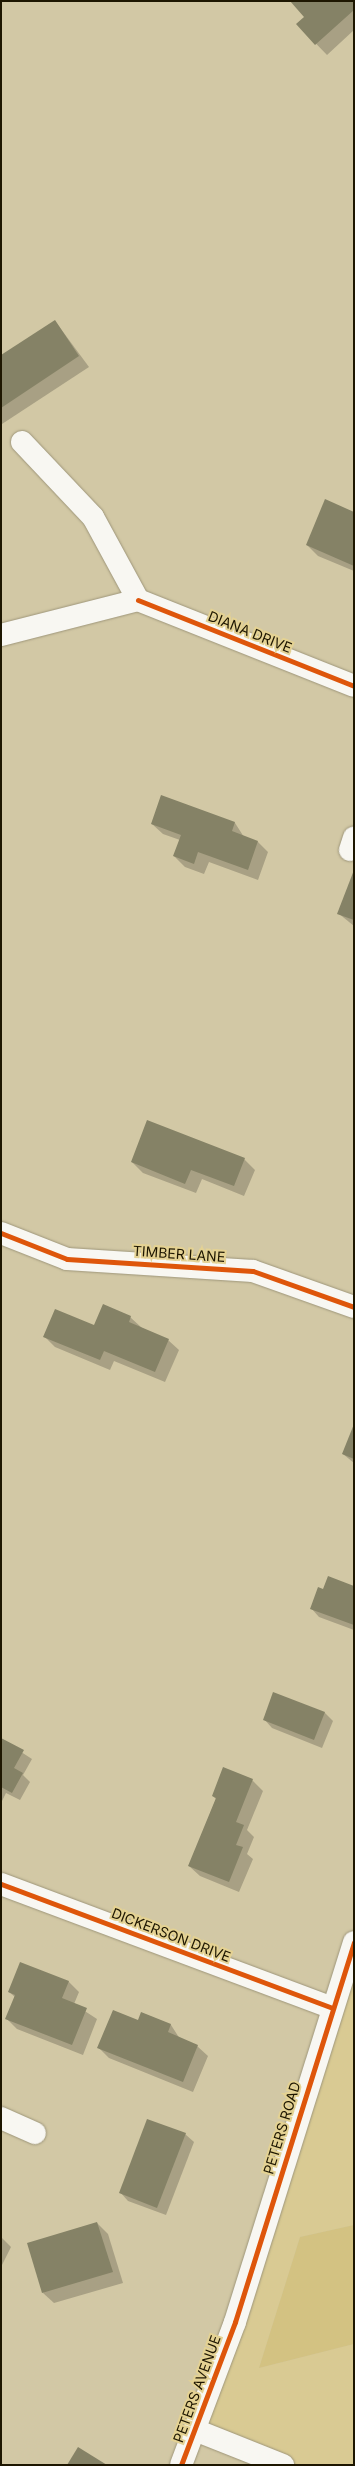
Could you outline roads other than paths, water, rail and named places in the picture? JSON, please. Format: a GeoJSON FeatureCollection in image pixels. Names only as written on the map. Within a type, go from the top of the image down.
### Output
{"type":"FeatureCollection","features":[{"type":"Feature","properties":{"kind":"street"},"geometry":{"type":"LineString","coordinates":[[1,635],[138,600],[93,516],[22,442]]}},
{"type":"Feature","properties":{"kind":"street","name":"DIANA DRIVE"},"geometry":{"type":"LineString","coordinates":[[138,600],[354,686]]}},
{"type":"Feature","properties":{"kind":"street","name":"TIMBER LANE"},"geometry":{"type":"LineString","coordinates":[[1,1233],[67,1259],[253,1272],[354,1307]]}},
{"type":"Feature","properties":{"kind":"street","name":"DICKERSON DRIVE"},"geometry":{"type":"LineString","coordinates":[[1,1884],[332,2008]]}},
{"type":"Feature","properties":{"kind":"street","name":"PETERS ROAD"},"geometry":{"type":"LineString","coordinates":[[235,2322],[332,2008],[354,1942]]}},
{"type":"Feature","properties":{"kind":"street"},"geometry":{"type":"LineString","coordinates":[[1,2118],[35,2133]]}},
{"type":"Feature","properties":{"kind":"street","name":"PETERS AVENUE"},"geometry":{"type":"LineString","coordinates":[[181,2465],[235,2322]]}},
{"type":"Feature","properties":{"kind":"street"},"geometry":{"type":"LineString","coordinates":[[195,2430],[284,2465]]}}]}
